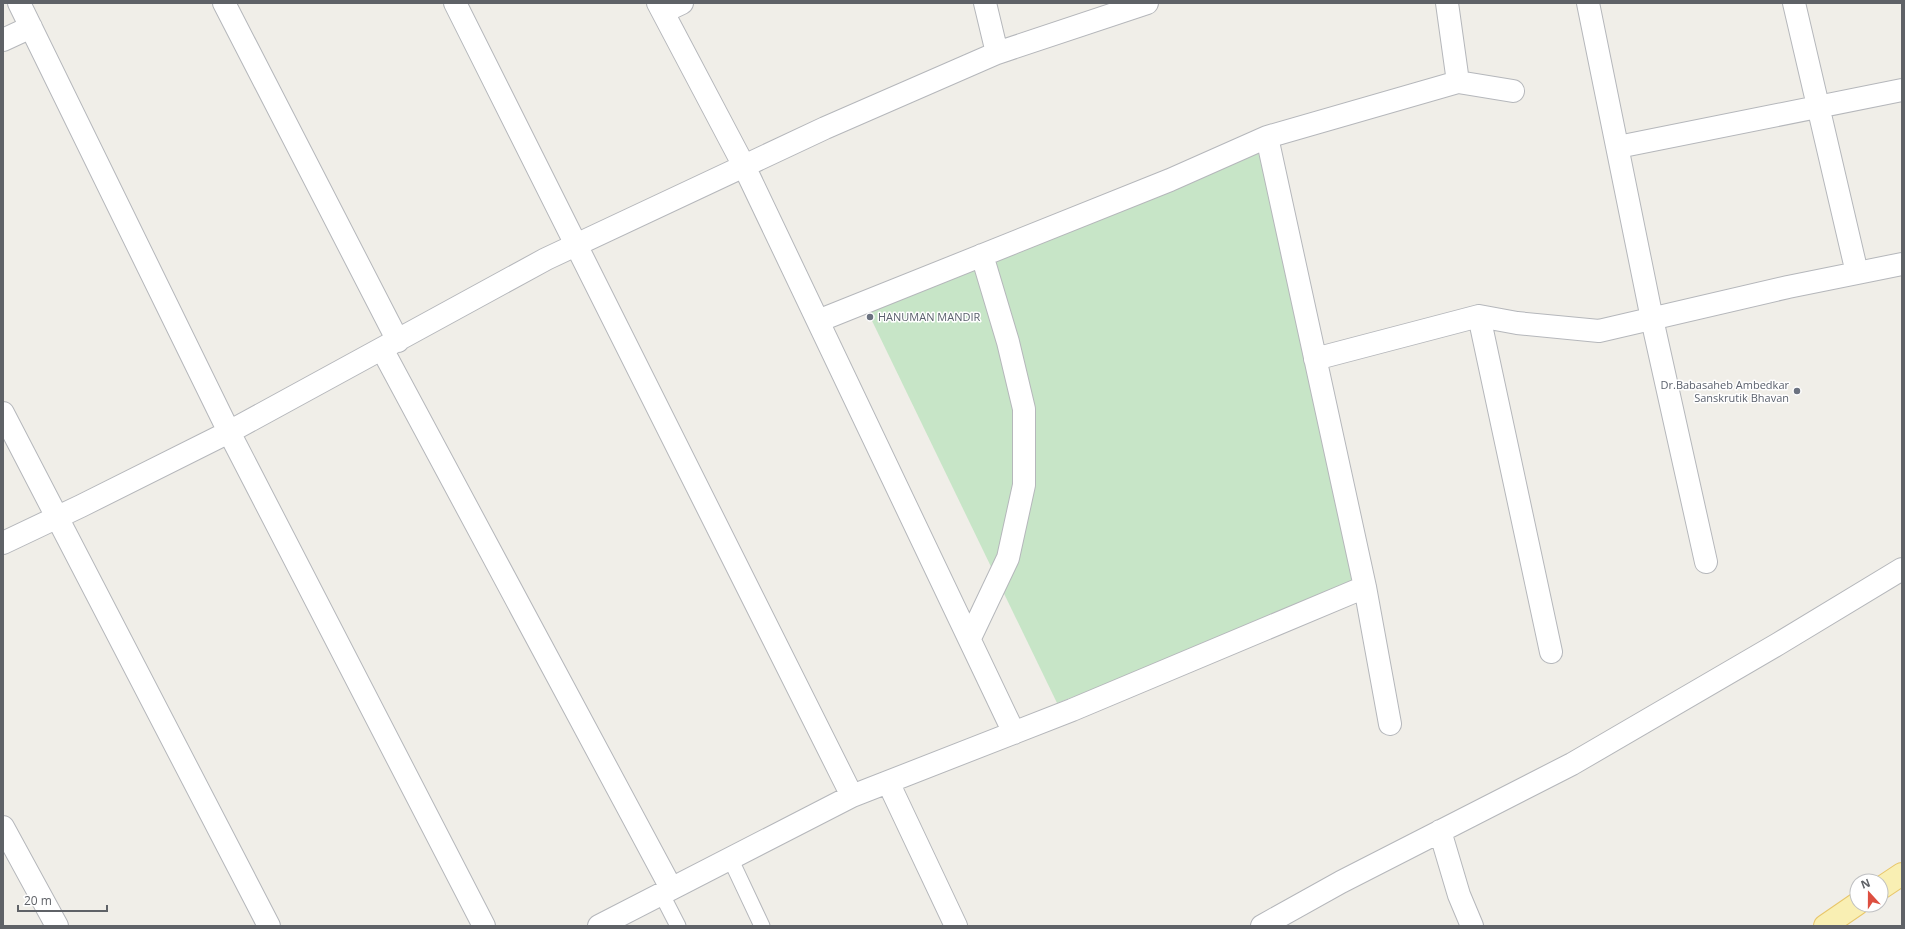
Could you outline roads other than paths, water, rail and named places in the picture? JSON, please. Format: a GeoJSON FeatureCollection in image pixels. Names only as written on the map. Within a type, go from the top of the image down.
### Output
{"type":"FeatureCollection","features":[{"type":"Feature","properties":{"kind":"main road"},"geometry":{"type":"LineString","coordinates":[[1889,883],[1902,874]]}},
{"type":"Feature","properties":{"kind":"main road"},"geometry":{"type":"LineString","coordinates":[[1825,926],[1849,910]]}},
{"type":"Feature","properties":{"kind":"street"},"geometry":{"type":"LineString","coordinates":[[19,3],[229,432],[484,926]]}},
{"type":"Feature","properties":{"kind":"street"},"geometry":{"type":"LineString","coordinates":[[224,3],[390,345],[666,890]]}},
{"type":"Feature","properties":{"kind":"street"},"geometry":{"type":"LineString","coordinates":[[455,3],[852,796]]}},
{"type":"Feature","properties":{"kind":"street"},"geometry":{"type":"LineString","coordinates":[[682,3],[660,7],[744,166],[1014,733]]}},
{"type":"Feature","properties":{"kind":"street"},"geometry":{"type":"LineString","coordinates":[[986,3],[997,53]]}},
{"type":"Feature","properties":{"kind":"street"},"geometry":{"type":"LineString","coordinates":[[3,543],[58,518],[229,432],[576,244],[825,128],[997,53],[1147,3]]}},
{"type":"Feature","properties":{"kind":"street"},"geometry":{"type":"LineString","coordinates":[[1447,3],[1458,82]]}},
{"type":"Feature","properties":{"kind":"street"},"geometry":{"type":"LineString","coordinates":[[1588,3],[1652,319],[1706,562]]}},
{"type":"Feature","properties":{"kind":"street"},"geometry":{"type":"LineString","coordinates":[[1794,3],[1857,273]]}},
{"type":"Feature","properties":{"kind":"street"},"geometry":{"type":"LineString","coordinates":[[3,40],[31,27]]}},
{"type":"Feature","properties":{"kind":"street"},"geometry":{"type":"LineString","coordinates":[[818,321],[1170,180],[1267,137],[1458,82],[1513,91]]}},
{"type":"Feature","properties":{"kind":"street"},"geometry":{"type":"LineString","coordinates":[[1618,147],[1902,90]]}},
{"type":"Feature","properties":{"kind":"street"},"geometry":{"type":"LineString","coordinates":[[1267,137],[1365,587],[1390,724]]}},
{"type":"Feature","properties":{"kind":"street"},"geometry":{"type":"LineString","coordinates":[[970,638],[1008,558],[1024,485],[1024,409],[1008,342],[982,255]]}},
{"type":"Feature","properties":{"kind":"street"},"geometry":{"type":"LineString","coordinates":[[1315,359],[1479,316],[1517,323],[1598,331],[1902,264]]}},
{"type":"Feature","properties":{"kind":"street"},"geometry":{"type":"LineString","coordinates":[[1479,316],[1551,652]]}},
{"type":"Feature","properties":{"kind":"street"},"geometry":{"type":"LineString","coordinates":[[3,413],[269,926]]}},
{"type":"Feature","properties":{"kind":"street"},"geometry":{"type":"LineString","coordinates":[[1262,926],[1341,882],[1572,764],[1778,644],[1902,569]]}},
{"type":"Feature","properties":{"kind":"street"},"geometry":{"type":"LineString","coordinates":[[599,926],[666,890],[852,796],[1014,733],[1365,587]]}},
{"type":"Feature","properties":{"kind":"street"},"geometry":{"type":"LineString","coordinates":[[888,782],[956,926]]}},
{"type":"Feature","properties":{"kind":"street"},"geometry":{"type":"LineString","coordinates":[[3,826],[57,926]]}},
{"type":"Feature","properties":{"kind":"street"},"geometry":{"type":"LineString","coordinates":[[1440,832],[1459,895],[1472,926]]}},
{"type":"Feature","properties":{"kind":"lane"},"geometry":{"type":"LineString","coordinates":[[730,858],[762,926]]}},
{"type":"Feature","properties":{"kind":"lane"},"geometry":{"type":"LineString","coordinates":[[666,890],[678,926]]}},
{"type":"Feature","properties":{"kind":"place","name":"HANUMAN MANDIR"},"geometry":{"type":"Point","coordinates":[870,317]}},
{"type":"Feature","properties":{"kind":"place","name":"Dr.Babasaheb Ambedkar Sanskrutik Bhavan"},"geometry":{"type":"Point","coordinates":[1797,391]}}]}
